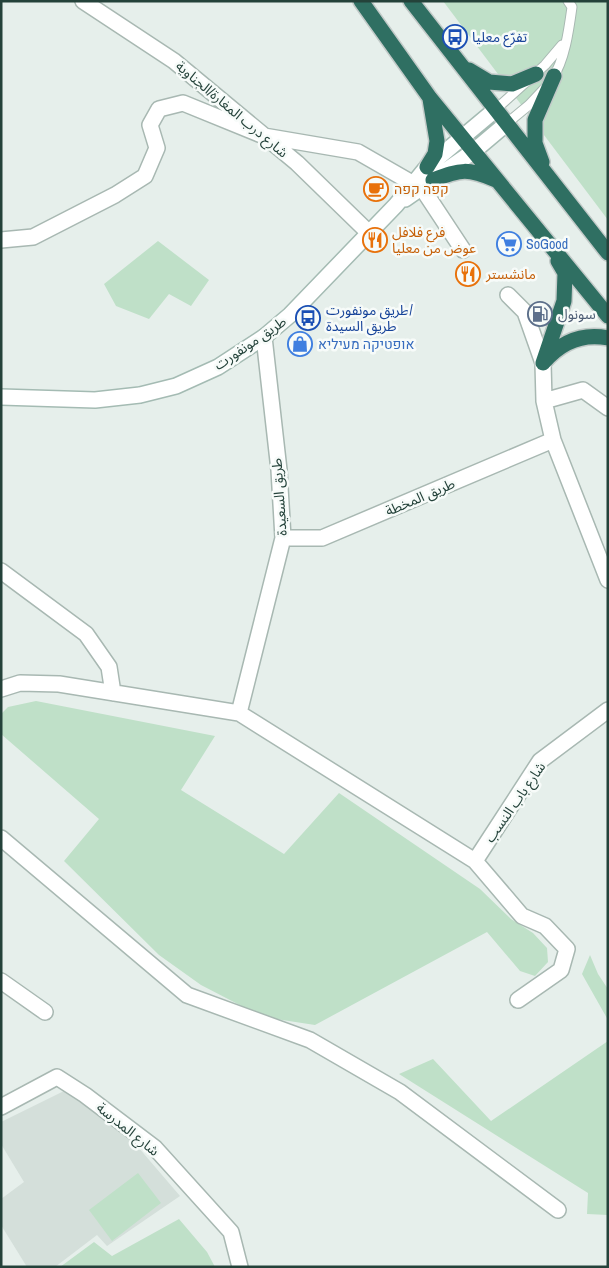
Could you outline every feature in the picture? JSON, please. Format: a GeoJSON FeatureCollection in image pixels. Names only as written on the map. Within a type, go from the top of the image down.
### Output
{"type":"FeatureCollection","features":[{"type":"Feature","properties":{"kind":"highway"},"geometry":{"type":"LineString","coordinates":[[361,1],[430,98],[608,316]]}},
{"type":"Feature","properties":{"kind":"highway"},"geometry":{"type":"LineString","coordinates":[[411,1],[608,253]]}},
{"type":"Feature","properties":{"kind":"highway"},"geometry":{"type":"LineString","coordinates":[[459,61],[473,73],[489,82],[512,84],[536,74]]}},
{"type":"Feature","properties":{"kind":"highway"},"geometry":{"type":"LineString","coordinates":[[548,177],[534,143],[535,120],[554,76]]}},
{"type":"Feature","properties":{"kind":"highway"},"geometry":{"type":"LineString","coordinates":[[423,180],[435,154],[437,141],[430,98]]}},
{"type":"Feature","properties":{"kind":"highway"},"geometry":{"type":"LineString","coordinates":[[423,180],[464,170],[476,172],[498,182]]}},
{"type":"Feature","properties":{"kind":"highway"},"geometry":{"type":"LineString","coordinates":[[543,363],[564,301],[565,273],[547,240]]}},
{"type":"Feature","properties":{"kind":"highway"},"geometry":{"type":"LineString","coordinates":[[543,363],[553,351],[574,340],[594,335],[608,338]]}},
{"type":"Feature","properties":{"kind":"street","name":"شارع درب المغارة/الجناوية"},"geometry":{"type":"LineString","coordinates":[[83,1],[174,61],[297,163],[369,233]]}},
{"type":"Feature","properties":{"kind":"street"},"geometry":{"type":"LineString","coordinates":[[1,240],[33,237],[115,195],[144,176],[157,148],[150,125],[159,109],[183,103],[264,136],[358,152],[423,180],[463,250]]}},
{"type":"Feature","properties":{"kind":"street","name":"طريق مونفورت"},"geometry":{"type":"LineString","coordinates":[[1,397],[95,400],[140,394],[176,386],[218,367],[264,337],[290,315],[463,137],[495,110]]}},
{"type":"Feature","properties":{"kind":"street","name":"طريق مونفورت"},"geometry":{"type":"LineString","coordinates":[[423,180],[474,151],[506,124]]}},
{"type":"Feature","properties":{"kind":"street"},"geometry":{"type":"LineString","coordinates":[[508,295],[525,312],[543,363],[544,401],[553,440],[608,580]]}},
{"type":"Feature","properties":{"kind":"street","name":"طريق السعيدة"},"geometry":{"type":"LineString","coordinates":[[239,713],[283,538],[279,470],[264,337]]}},
{"type":"Feature","properties":{"kind":"street"},"geometry":{"type":"LineString","coordinates":[[544,401],[583,390],[608,408]]}},
{"type":"Feature","properties":{"kind":"street","name":"طريق المخطة"},"geometry":{"type":"LineString","coordinates":[[283,538],[322,538],[553,440]]}},
{"type":"Feature","properties":{"kind":"street"},"geometry":{"type":"LineString","coordinates":[[1,571],[86,634],[109,667],[113,693]]}},
{"type":"Feature","properties":{"kind":"street"},"geometry":{"type":"LineString","coordinates":[[1,689],[20,683],[59,684],[239,713],[475,861],[522,916],[545,926],[567,949],[561,970],[518,1000]]}},
{"type":"Feature","properties":{"kind":"street","name":"شارع باب النسب"},"geometry":{"type":"LineString","coordinates":[[475,861],[540,761],[608,710]]}},
{"type":"Feature","properties":{"kind":"street"},"geometry":{"type":"LineString","coordinates":[[1,838],[187,995],[310,1040],[400,1092],[558,1210]]}},
{"type":"Feature","properties":{"kind":"street"},"geometry":{"type":"LineString","coordinates":[[1,981],[45,1012]]}},
{"type":"Feature","properties":{"kind":"street","name":"شارع المدرسة"},"geometry":{"type":"LineString","coordinates":[[1,1107],[57,1077],[85,1095],[155,1148],[231,1232],[240,1267]]}},
{"type":"Feature","properties":{"kind":"lane"},"geometry":{"type":"LineString","coordinates":[[506,124],[542,92],[554,76],[566,42],[572,7],[568,1]]}},
{"type":"Feature","properties":{"kind":"lane"},"geometry":{"type":"LineString","coordinates":[[495,110],[536,74],[566,42]]}},
{"type":"Feature","properties":{"kind":"shaded area"},"geometry":{"type":"Polygon","coordinates":[[[66,1090],[138,1147],[180,1196],[107,1246],[97,1235],[55,1267],[27,1267],[1,1225],[1,1199],[24,1182],[1,1144],[1,1122],[66,1090]]]}},
{"type":"Feature","properties":{"kind":"green space"},"geometry":{"type":"Polygon","coordinates":[[[443,1],[608,1],[608,220],[443,1]]]}},
{"type":"Feature","properties":{"kind":"green space"},"geometry":{"type":"Polygon","coordinates":[[[158,241],[209,280],[191,306],[169,294],[149,319],[116,306],[104,284],[158,241]]]}},
{"type":"Feature","properties":{"kind":"green space"},"geometry":{"type":"Polygon","coordinates":[[[36,701],[215,736],[181,790],[284,854],[339,793],[480,889],[511,919],[533,933],[547,948],[548,962],[535,976],[520,971],[487,932],[315,1025],[263,1017],[201,985],[159,955],[64,861],[99,819],[1,734],[1,714],[8,707],[36,701]]]}},
{"type":"Feature","properties":{"kind":"green space"},"geometry":{"type":"Polygon","coordinates":[[[590,955],[598,974],[608,989],[608,1020],[582,974],[590,955]]]}},
{"type":"Feature","properties":{"kind":"green space"},"geometry":{"type":"Polygon","coordinates":[[[608,1041],[608,1215],[587,1214],[588,1193],[399,1074],[433,1059],[491,1121],[608,1041]]]}},
{"type":"Feature","properties":{"kind":"green space"},"geometry":{"type":"Polygon","coordinates":[[[138,1173],[161,1203],[112,1241],[89,1210],[138,1173]]]}},
{"type":"Feature","properties":{"kind":"green space"},"geometry":{"type":"Polygon","coordinates":[[[179,1219],[207,1252],[215,1267],[60,1267],[94,1242],[112,1256],[179,1219]]]}},
{"type":"Feature","properties":{"kind":"place","name":"تفرّع معليا"},"geometry":{"type":"Point","coordinates":[455,37]}},
{"type":"Feature","properties":{"kind":"place","name":"קפה קפה"},"geometry":{"type":"Point","coordinates":[376,189]}},
{"type":"Feature","properties":{"kind":"place","name":"فرع فلافل عوض من معليا"},"geometry":{"type":"Point","coordinates":[375,240]}},
{"type":"Feature","properties":{"kind":"place","name":"SoGood"},"geometry":{"type":"Point","coordinates":[509,244]}},
{"type":"Feature","properties":{"kind":"place","name":"مانشستر"},"geometry":{"type":"Point","coordinates":[468,274]}},
{"type":"Feature","properties":{"kind":"place","name":"سونول"},"geometry":{"type":"Point","coordinates":[540,314]}},
{"type":"Feature","properties":{"kind":"place","name":"طريق مونفورت/ طريق السيدة"},"geometry":{"type":"Point","coordinates":[308,318]}},
{"type":"Feature","properties":{"kind":"place","name":"אופטיקה מעיליא"},"geometry":{"type":"Point","coordinates":[300,344]}}]}
